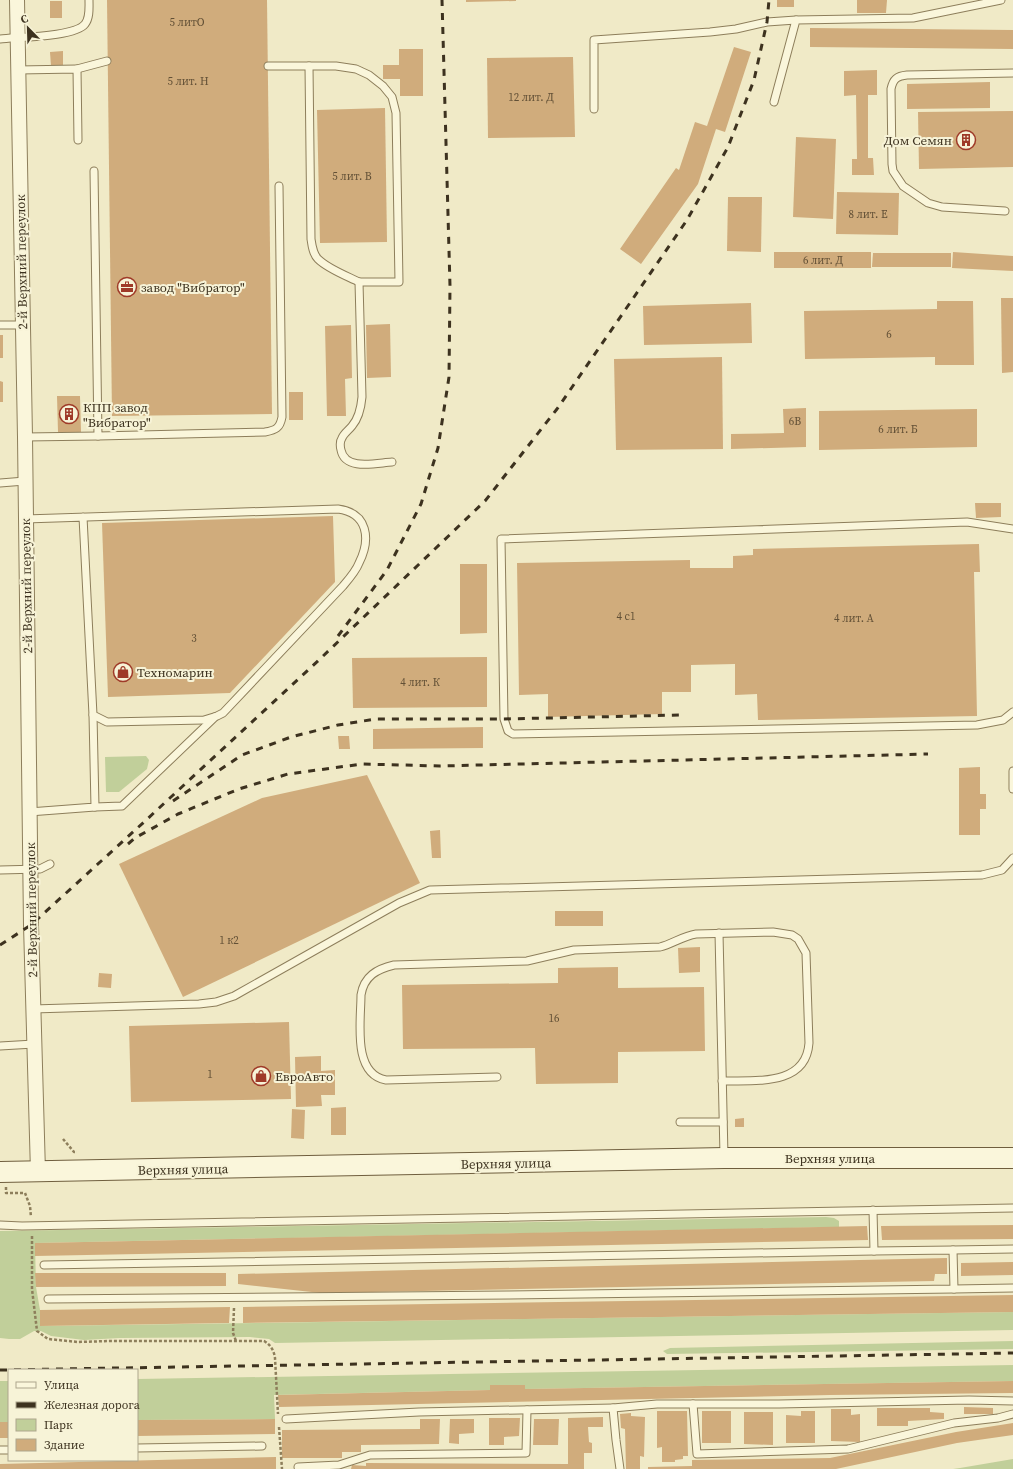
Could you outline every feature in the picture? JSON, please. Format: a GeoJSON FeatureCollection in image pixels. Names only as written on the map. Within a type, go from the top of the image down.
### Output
{"type":"FeatureCollection","features":[{"type":"Feature","properties":{"kind":"street","name":"2-й Верхний переулок"},"geometry":{"type":"LineString","coordinates":[[17,0],[25,437],[30,869],[38,1172]]}},
{"type":"Feature","properties":{"kind":"street","name":"Верхняя улица"},"geometry":{"type":"LineString","coordinates":[[0,1172],[724,1158],[1013,1158]]}},
{"type":"Feature","properties":{"kind":"lane"},"geometry":{"type":"LineString","coordinates":[[0,39],[76,31],[85,24],[89,12],[89,0]]}},
{"type":"Feature","properties":{"kind":"lane"},"geometry":{"type":"LineString","coordinates":[[594,109],[594,40],[710,32],[736,29],[767,22],[796,20],[913,18],[1001,0]]}},
{"type":"Feature","properties":{"kind":"lane"},"geometry":{"type":"LineString","coordinates":[[774,102],[796,20]]}},
{"type":"Feature","properties":{"kind":"lane"},"geometry":{"type":"LineString","coordinates":[[18,70],[77,69],[107,61]]}},
{"type":"Feature","properties":{"kind":"lane"},"geometry":{"type":"LineString","coordinates":[[268,66],[309,66],[336,66],[356,69],[383,86],[392,97],[396,113],[399,282],[359,282],[324,263],[318,258],[313,250],[310,239],[309,66]]}},
{"type":"Feature","properties":{"kind":"lane"},"geometry":{"type":"LineString","coordinates":[[77,69],[78,140]]}},
{"type":"Feature","properties":{"kind":"lane"},"geometry":{"type":"LineString","coordinates":[[1005,211],[942,207],[928,203],[903,186],[893,171],[892,164],[891,89],[896,78],[907,75],[1013,73]]}},
{"type":"Feature","properties":{"kind":"lane"},"geometry":{"type":"LineString","coordinates":[[94,171],[98,436]]}},
{"type":"Feature","properties":{"kind":"lane"},"geometry":{"type":"LineString","coordinates":[[25,437],[265,432],[277,429],[282,417],[279,186]]}},
{"type":"Feature","properties":{"kind":"lane"},"geometry":{"type":"LineString","coordinates":[[359,282],[361,407],[358,417],[342,439],[340,446],[342,454],[346,460],[356,464],[392,462]]}},
{"type":"Feature","properties":{"kind":"lane"},"geometry":{"type":"LineString","coordinates":[[0,325],[22,325]]}},
{"type":"Feature","properties":{"kind":"lane"},"geometry":{"type":"LineString","coordinates":[[0,483],[25,481]]}},
{"type":"Feature","properties":{"kind":"lane"},"geometry":{"type":"LineString","coordinates":[[25,519],[338,509],[348,510],[356,515],[362,523],[365,534],[365,544],[359,565],[343,586],[223,713],[204,720],[107,722],[93,715]]}},
{"type":"Feature","properties":{"kind":"lane"},"geometry":{"type":"LineString","coordinates":[[83,517],[93,715],[95,807]]}},
{"type":"Feature","properties":{"kind":"lane"},"geometry":{"type":"LineString","coordinates":[[1013,528],[967,522],[501,539],[504,719],[508,731],[513,734],[978,725],[1003,720],[1013,712]]}},
{"type":"Feature","properties":{"kind":"lane"},"geometry":{"type":"LineString","coordinates":[[29,812],[122,806],[216,716]]}},
{"type":"Feature","properties":{"kind":"lane"},"geometry":{"type":"LineString","coordinates":[[1013,771],[1013,789]]}},
{"type":"Feature","properties":{"kind":"lane"},"geometry":{"type":"LineString","coordinates":[[33,1009],[199,1004],[216,1002],[234,996],[399,903],[430,890],[982,875],[1002,870],[1013,858]]}},
{"type":"Feature","properties":{"kind":"lane"},"geometry":{"type":"LineString","coordinates":[[0,870],[40,869],[50,864]]}},
{"type":"Feature","properties":{"kind":"lane"},"geometry":{"type":"LineString","coordinates":[[497,1077],[378,1079],[366,1067],[360,1047],[361,994],[362,986],[367,978],[374,972],[394,965],[527,961],[574,950],[660,947],[669,945],[686,936],[719,933],[773,932],[792,935],[798,939],[806,953],[810,1043],[809,1053],[799,1068],[791,1074],[769,1080],[722,1081]]}},
{"type":"Feature","properties":{"kind":"lane"},"geometry":{"type":"LineString","coordinates":[[719,933],[724,1158]]}},
{"type":"Feature","properties":{"kind":"lane"},"geometry":{"type":"LineString","coordinates":[[0,1046],[34,1044]]}},
{"type":"Feature","properties":{"kind":"lane"},"geometry":{"type":"LineString","coordinates":[[680,1122],[723,1122]]}},
{"type":"Feature","properties":{"kind":"lane"},"geometry":{"type":"LineString","coordinates":[[0,1225],[32,1226],[1013,1208]]}},
{"type":"Feature","properties":{"kind":"lane"},"geometry":{"type":"LineString","coordinates":[[873,1210],[874,1251]]}},
{"type":"Feature","properties":{"kind":"lane"},"geometry":{"type":"LineString","coordinates":[[44,1264],[1013,1249]]}},
{"type":"Feature","properties":{"kind":"lane"},"geometry":{"type":"LineString","coordinates":[[953,1250],[954,1289]]}},
{"type":"Feature","properties":{"kind":"lane"},"geometry":{"type":"LineString","coordinates":[[48,1299],[1013,1288]]}},
{"type":"Feature","properties":{"kind":"lane"},"geometry":{"type":"LineString","coordinates":[[286,1419],[419,1412],[613,1408],[657,1404],[969,1400],[1013,1401]]}},
{"type":"Feature","properties":{"kind":"lane"},"geometry":{"type":"LineString","coordinates":[[694,1404],[696,1454],[848,1449],[954,1424],[998,1418],[1013,1414]]}},
{"type":"Feature","properties":{"kind":"lane"},"geometry":{"type":"LineString","coordinates":[[613,1408],[620,1469]]}},
{"type":"Feature","properties":{"kind":"lane"},"geometry":{"type":"LineString","coordinates":[[298,1467],[339,1465],[370,1455],[526,1453],[527,1410]]}},
{"type":"Feature","properties":{"kind":"lane"},"geometry":{"type":"LineString","coordinates":[[138,1448],[262,1446]]}},
{"type":"Feature","properties":{"kind":"path"},"geometry":{"type":"LineString","coordinates":[[6,1193],[25,1192],[30,1206],[32,1226],[32,1289],[37,1331],[48,1339],[91,1342],[236,1341],[268,1343],[274,1351],[275,1358],[276,1406],[278,1418]]}},
{"type":"Feature","properties":{"kind":"path"},"geometry":{"type":"LineString","coordinates":[[232,1297],[234,1302],[233,1333],[236,1341]]}},
{"type":"Feature","properties":{"kind":"path"},"geometry":{"type":"LineString","coordinates":[[279,1423],[282,1469]]}},
{"type":"Feature","properties":{"kind":"green space"},"geometry":{"type":"Polygon","coordinates":[[[146,756],[149,760],[147,769],[119,792],[106,792],[105,757],[146,756]]]}},
{"type":"Feature","properties":{"kind":"green space"},"geometry":{"type":"Polygon","coordinates":[[[834,1218],[839,1221],[839,1227],[35,1243],[36,1287],[41,1326],[1013,1312],[1013,1330],[275,1343],[269,1339],[250,1337],[120,1338],[84,1340],[51,1336],[41,1331],[34,1331],[20,1339],[0,1338],[0,1231],[834,1218]]]}},
{"type":"Feature","properties":{"kind":"green space"},"geometry":{"type":"Polygon","coordinates":[[[1013,1341],[1013,1349],[667,1354],[663,1351],[670,1348],[1013,1341]]]}},
{"type":"Feature","properties":{"kind":"green space"},"geometry":{"type":"Polygon","coordinates":[[[1013,1365],[1013,1381],[525,1389],[525,1385],[490,1385],[490,1390],[274,1395],[275,1419],[138,1420],[138,1379],[1013,1365]]]}},
{"type":"Feature","properties":{"kind":"green space"},"geometry":{"type":"Polygon","coordinates":[[[0,1381],[8,1381],[8,1422],[0,1422],[0,1381]]]}},
{"type":"Feature","properties":{"kind":"green space"},"geometry":{"type":"Polygon","coordinates":[[[1013,1459],[1013,1469],[953,1469],[960,1468],[1013,1459]]]}},
{"type":"Feature","properties":{"kind":"building"},"geometry":{"type":"Polygon","coordinates":[[[107,0],[267,0],[272,414],[112,416],[107,0]]]}},
{"type":"Feature","properties":{"kind":"building"},"geometry":{"type":"Polygon","coordinates":[[[466,0],[516,0],[516,1],[466,2],[466,0]]]}},
{"type":"Feature","properties":{"kind":"building"},"geometry":{"type":"Polygon","coordinates":[[[777,0],[794,0],[794,7],[777,7],[777,0]]]}},
{"type":"Feature","properties":{"kind":"building"},"geometry":{"type":"Polygon","coordinates":[[[857,0],[887,0],[886,13],[857,13],[857,0]]]}},
{"type":"Feature","properties":{"kind":"building"},"geometry":{"type":"Polygon","coordinates":[[[50,1],[62,1],[62,18],[50,18],[50,1]]]}},
{"type":"Feature","properties":{"kind":"building"},"geometry":{"type":"Polygon","coordinates":[[[810,28],[1013,30],[1013,49],[810,47],[810,28]]]}},
{"type":"Feature","properties":{"kind":"building"},"geometry":{"type":"Polygon","coordinates":[[[734,47],[751,52],[725,132],[716,129],[698,184],[641,264],[620,249],[676,168],[679,170],[695,122],[707,126],[734,47]]]}},
{"type":"Feature","properties":{"kind":"building"},"geometry":{"type":"Polygon","coordinates":[[[399,49],[423,49],[423,96],[400,96],[400,79],[383,79],[383,65],[399,65],[399,49]]]}},
{"type":"Feature","properties":{"kind":"building"},"geometry":{"type":"Polygon","coordinates":[[[63,51],[63,65],[51,66],[50,52],[63,51]]]}},
{"type":"Feature","properties":{"kind":"building"},"geometry":{"type":"Polygon","coordinates":[[[573,57],[575,137],[488,138],[487,58],[573,57]]]}},
{"type":"Feature","properties":{"kind":"building"},"geometry":{"type":"Polygon","coordinates":[[[877,70],[877,95],[868,95],[868,158],[873,158],[874,175],[852,175],[852,159],[857,159],[856,95],[844,96],[844,71],[877,70]]]}},
{"type":"Feature","properties":{"kind":"building"},"geometry":{"type":"Polygon","coordinates":[[[990,82],[990,108],[907,109],[907,84],[990,82]]]}},
{"type":"Feature","properties":{"kind":"building"},"geometry":{"type":"Polygon","coordinates":[[[385,108],[387,242],[320,243],[317,110],[385,108]]]}},
{"type":"Feature","properties":{"kind":"building","name":"Дом Семян"},"geometry":{"type":"Polygon","coordinates":[[[1013,111],[1013,167],[919,169],[918,112],[1013,111]]]}},
{"type":"Feature","properties":{"kind":"building"},"geometry":{"type":"Polygon","coordinates":[[[796,137],[836,139],[833,219],[793,217],[796,137]]]}},
{"type":"Feature","properties":{"kind":"building"},"geometry":{"type":"Polygon","coordinates":[[[837,192],[899,193],[898,235],[836,234],[837,192]]]}},
{"type":"Feature","properties":{"kind":"building"},"geometry":{"type":"Polygon","coordinates":[[[728,197],[762,197],[761,252],[727,251],[728,197]]]}},
{"type":"Feature","properties":{"kind":"building"},"geometry":{"type":"Polygon","coordinates":[[[774,252],[871,252],[871,268],[774,268],[774,252]]]}},
{"type":"Feature","properties":{"kind":"building"},"geometry":{"type":"Polygon","coordinates":[[[953,252],[1013,256],[1013,271],[952,268],[953,252]]]}},
{"type":"Feature","properties":{"kind":"building"},"geometry":{"type":"Polygon","coordinates":[[[873,253],[951,253],[951,267],[872,267],[873,253]]]}},
{"type":"Feature","properties":{"kind":"building"},"geometry":{"type":"Polygon","coordinates":[[[1001,298],[1013,298],[1013,372],[1002,373],[1001,298]]]}},
{"type":"Feature","properties":{"kind":"building"},"geometry":{"type":"Polygon","coordinates":[[[937,301],[973,301],[974,365],[935,365],[935,357],[805,359],[804,311],[937,309],[937,301]]]}},
{"type":"Feature","properties":{"kind":"building"},"geometry":{"type":"Polygon","coordinates":[[[751,303],[752,343],[644,345],[643,306],[751,303]]]}},
{"type":"Feature","properties":{"kind":"building"},"geometry":{"type":"Polygon","coordinates":[[[390,324],[391,377],[367,378],[366,325],[390,324]]]}},
{"type":"Feature","properties":{"kind":"building"},"geometry":{"type":"Polygon","coordinates":[[[351,325],[352,378],[345,379],[346,416],[327,416],[325,326],[351,325]]]}},
{"type":"Feature","properties":{"kind":"building"},"geometry":{"type":"Polygon","coordinates":[[[0,335],[3,335],[3,358],[0,358],[0,335]]]}},
{"type":"Feature","properties":{"kind":"building"},"geometry":{"type":"Polygon","coordinates":[[[722,357],[723,449],[616,450],[614,359],[722,357]]]}},
{"type":"Feature","properties":{"kind":"building"},"geometry":{"type":"Polygon","coordinates":[[[0,381],[3,382],[3,402],[0,402],[0,381]]]}},
{"type":"Feature","properties":{"kind":"building"},"geometry":{"type":"Polygon","coordinates":[[[289,392],[303,392],[303,420],[289,420],[289,392]]]}},
{"type":"Feature","properties":{"kind":"building","name":"КПП завод \"Вибратор\""},"geometry":{"type":"Polygon","coordinates":[[[57,396],[80,396],[81,432],[58,432],[57,396]]]}},
{"type":"Feature","properties":{"kind":"building"},"geometry":{"type":"Polygon","coordinates":[[[806,408],[806,447],[731,449],[731,434],[784,433],[783,409],[806,408]]]}},
{"type":"Feature","properties":{"kind":"building"},"geometry":{"type":"Polygon","coordinates":[[[977,409],[977,447],[819,450],[819,411],[977,409]]]}},
{"type":"Feature","properties":{"kind":"building"},"geometry":{"type":"Polygon","coordinates":[[[975,503],[1001,503],[1001,517],[976,518],[975,503]]]}},
{"type":"Feature","properties":{"kind":"building"},"geometry":{"type":"Polygon","coordinates":[[[333,516],[335,582],[230,693],[108,697],[102,523],[333,516]]]}},
{"type":"Feature","properties":{"kind":"building"},"geometry":{"type":"Polygon","coordinates":[[[979,544],[980,572],[974,572],[977,716],[758,720],[757,694],[735,695],[735,664],[691,665],[691,692],[662,692],[662,714],[548,717],[548,694],[519,695],[517,563],[690,560],[690,568],[733,568],[733,556],[753,555],[753,549],[979,544]]]}},
{"type":"Feature","properties":{"kind":"building"},"geometry":{"type":"Polygon","coordinates":[[[460,564],[487,564],[487,633],[460,634],[460,564]]]}},
{"type":"Feature","properties":{"kind":"building"},"geometry":{"type":"Polygon","coordinates":[[[487,657],[487,707],[353,708],[352,658],[487,657]]]}},
{"type":"Feature","properties":{"kind":"building"},"geometry":{"type":"Polygon","coordinates":[[[483,727],[483,748],[373,749],[373,729],[483,727]]]}},
{"type":"Feature","properties":{"kind":"building"},"geometry":{"type":"Polygon","coordinates":[[[338,736],[349,736],[350,749],[339,749],[338,736]]]}},
{"type":"Feature","properties":{"kind":"building"},"geometry":{"type":"Polygon","coordinates":[[[980,767],[980,794],[986,794],[986,809],[980,809],[980,835],[959,835],[959,768],[980,767]]]}},
{"type":"Feature","properties":{"kind":"building"},"geometry":{"type":"Polygon","coordinates":[[[367,775],[420,883],[183,997],[119,864],[262,798],[367,775]]]}},
{"type":"Feature","properties":{"kind":"building"},"geometry":{"type":"Polygon","coordinates":[[[440,830],[441,858],[432,858],[430,831],[440,830]]]}},
{"type":"Feature","properties":{"kind":"building"},"geometry":{"type":"Polygon","coordinates":[[[555,911],[603,911],[603,926],[555,926],[555,911]]]}},
{"type":"Feature","properties":{"kind":"building"},"geometry":{"type":"Polygon","coordinates":[[[700,947],[700,972],[679,973],[678,948],[700,947]]]}},
{"type":"Feature","properties":{"kind":"building"},"geometry":{"type":"Polygon","coordinates":[[[618,967],[618,988],[704,987],[705,1051],[618,1052],[618,1083],[536,1084],[535,1048],[403,1049],[402,985],[558,983],[558,968],[618,967]]]}},
{"type":"Feature","properties":{"kind":"building"},"geometry":{"type":"Polygon","coordinates":[[[99,973],[112,974],[111,988],[98,987],[99,973]]]}},
{"type":"Feature","properties":{"kind":"building"},"geometry":{"type":"Polygon","coordinates":[[[289,1022],[291,1099],[131,1102],[129,1026],[289,1022]]]}},
{"type":"Feature","properties":{"kind":"building"},"geometry":{"type":"Polygon","coordinates":[[[321,1056],[321,1071],[335,1070],[335,1095],[321,1095],[322,1106],[296,1107],[295,1057],[321,1056]]]}},
{"type":"Feature","properties":{"kind":"building"},"geometry":{"type":"Polygon","coordinates":[[[346,1107],[346,1135],[331,1135],[331,1108],[346,1107]]]}},
{"type":"Feature","properties":{"kind":"building"},"geometry":{"type":"Polygon","coordinates":[[[292,1109],[305,1110],[304,1139],[291,1138],[292,1109]]]}},
{"type":"Feature","properties":{"kind":"building"},"geometry":{"type":"Polygon","coordinates":[[[744,1118],[744,1127],[735,1127],[735,1119],[744,1118]]]}},
{"type":"Feature","properties":{"kind":"building"},"geometry":{"type":"Polygon","coordinates":[[[1013,1225],[1013,1239],[882,1240],[881,1226],[1013,1225]]]}},
{"type":"Feature","properties":{"kind":"building"},"geometry":{"type":"Polygon","coordinates":[[[867,1226],[868,1240],[35,1256],[35,1243],[867,1226]]]}},
{"type":"Feature","properties":{"kind":"building"},"geometry":{"type":"Polygon","coordinates":[[[947,1258],[947,1274],[935,1274],[934,1281],[321,1293],[238,1284],[238,1274],[947,1258]]]}},
{"type":"Feature","properties":{"kind":"building"},"geometry":{"type":"Polygon","coordinates":[[[1013,1262],[1013,1275],[961,1276],[961,1263],[1013,1262]]]}},
{"type":"Feature","properties":{"kind":"building"},"geometry":{"type":"Polygon","coordinates":[[[35,1273],[226,1273],[226,1286],[36,1287],[35,1273]]]}},
{"type":"Feature","properties":{"kind":"building"},"geometry":{"type":"Polygon","coordinates":[[[1013,1295],[1013,1312],[243,1323],[243,1307],[1013,1295]]]}},
{"type":"Feature","properties":{"kind":"building"},"geometry":{"type":"Polygon","coordinates":[[[230,1307],[229,1323],[40,1326],[40,1310],[230,1307]]]}},
{"type":"Feature","properties":{"kind":"building"},"geometry":{"type":"Polygon","coordinates":[[[1013,1381],[1013,1393],[830,1395],[279,1407],[278,1395],[490,1390],[490,1385],[525,1385],[525,1389],[1013,1381]]]}},
{"type":"Feature","properties":{"kind":"building"},"geometry":{"type":"Polygon","coordinates":[[[964,1407],[993,1408],[993,1414],[964,1414],[964,1407]]]}},
{"type":"Feature","properties":{"kind":"building"},"geometry":{"type":"Polygon","coordinates":[[[877,1408],[930,1408],[930,1412],[944,1413],[944,1419],[908,1421],[908,1426],[877,1426],[877,1408]]]}},
{"type":"Feature","properties":{"kind":"building"},"geometry":{"type":"Polygon","coordinates":[[[831,1409],[851,1409],[851,1415],[860,1414],[860,1442],[831,1441],[831,1409]]]}},
{"type":"Feature","properties":{"kind":"building"},"geometry":{"type":"Polygon","coordinates":[[[657,1411],[687,1411],[688,1456],[683,1456],[683,1459],[675,1460],[675,1462],[662,1462],[662,1447],[657,1448],[657,1411]]]}},
{"type":"Feature","properties":{"kind":"building"},"geometry":{"type":"Polygon","coordinates":[[[702,1411],[731,1411],[731,1443],[702,1443],[702,1411]]]}},
{"type":"Feature","properties":{"kind":"building"},"geometry":{"type":"Polygon","coordinates":[[[801,1411],[815,1411],[815,1443],[786,1443],[786,1415],[801,1416],[801,1411]]]}},
{"type":"Feature","properties":{"kind":"building"},"geometry":{"type":"Polygon","coordinates":[[[744,1412],[773,1412],[773,1445],[744,1444],[744,1412]]]}},
{"type":"Feature","properties":{"kind":"building"},"geometry":{"type":"Polygon","coordinates":[[[631,1413],[631,1416],[645,1417],[644,1457],[640,1456],[640,1469],[626,1469],[625,1429],[621,1428],[620,1414],[631,1413]]]}},
{"type":"Feature","properties":{"kind":"building"},"geometry":{"type":"Polygon","coordinates":[[[603,1417],[603,1427],[588,1427],[589,1442],[592,1443],[592,1453],[584,1453],[584,1469],[351,1469],[352,1465],[366,1466],[366,1463],[568,1464],[568,1418],[603,1417]]]}},
{"type":"Feature","properties":{"kind":"building"},"geometry":{"type":"Polygon","coordinates":[[[489,1418],[520,1418],[519,1436],[504,1437],[504,1445],[489,1445],[489,1418]]]}},
{"type":"Feature","properties":{"kind":"building"},"geometry":{"type":"Polygon","coordinates":[[[275,1419],[275,1434],[138,1436],[138,1420],[275,1419]]]}},
{"type":"Feature","properties":{"kind":"building"},"geometry":{"type":"Polygon","coordinates":[[[420,1419],[440,1419],[439,1444],[361,1445],[361,1452],[342,1452],[342,1458],[282,1458],[282,1430],[420,1429],[420,1419]]]}},
{"type":"Feature","properties":{"kind":"building"},"geometry":{"type":"Polygon","coordinates":[[[450,1419],[474,1419],[474,1433],[459,1434],[459,1444],[449,1443],[450,1419]]]}},
{"type":"Feature","properties":{"kind":"building"},"geometry":{"type":"Polygon","coordinates":[[[534,1419],[559,1419],[558,1445],[533,1445],[534,1419]]]}},
{"type":"Feature","properties":{"kind":"building"},"geometry":{"type":"Polygon","coordinates":[[[0,1422],[8,1422],[8,1438],[0,1438],[0,1422]]]}},
{"type":"Feature","properties":{"kind":"building"},"geometry":{"type":"Polygon","coordinates":[[[1013,1423],[1013,1435],[957,1443],[836,1469],[648,1469],[648,1467],[692,1466],[692,1460],[830,1458],[956,1432],[1013,1423]]]}},
{"type":"Feature","properties":{"kind":"building"},"geometry":{"type":"Polygon","coordinates":[[[276,1457],[276,1469],[0,1469],[0,1464],[276,1457]]]}},
{"type":"Feature","properties":{"kind":"railway"},"geometry":{"type":"LineString","coordinates":[[338,636],[387,570],[421,504],[438,448],[449,377],[450,286],[442,0]]}},
{"type":"Feature","properties":{"kind":"railway"},"geometry":{"type":"LineString","coordinates":[[0,945],[31,925],[144,822],[321,658],[485,501],[557,409],[687,220],[728,147],[754,80],[767,22],[769,0]]}},
{"type":"Feature","properties":{"kind":"railway"},"geometry":{"type":"LineString","coordinates":[[173,801],[242,755],[291,737],[338,725],[376,719],[504,719],[681,715]]}},
{"type":"Feature","properties":{"kind":"railway"},"geometry":{"type":"LineString","coordinates":[[128,844],[135,838],[178,814],[239,789],[288,774],[362,764],[440,766],[928,754]]}},
{"type":"Feature","properties":{"kind":"railway"},"geometry":{"type":"LineString","coordinates":[[60,1369],[1013,1353]]}},
{"type":"Feature","properties":{"kind":"railway"},"geometry":{"type":"LineString","coordinates":[[0,1370],[8,1370]]}},
{"type":"Feature","properties":{"kind":"place","name":"Дом Семян"},"geometry":{"type":"Point","coordinates":[966,140]}},
{"type":"Feature","properties":{"kind":"place","name":"завод \"Вибратор\""},"geometry":{"type":"Point","coordinates":[127,287]}},
{"type":"Feature","properties":{"kind":"place","name":"КПП завод \"Вибратор\""},"geometry":{"type":"Point","coordinates":[69,414]}},
{"type":"Feature","properties":{"kind":"place","name":"Техномарин"},"geometry":{"type":"Point","coordinates":[123,672]}},
{"type":"Feature","properties":{"kind":"place","name":"ЕвроАвто"},"geometry":{"type":"Point","coordinates":[261,1076]}}]}
